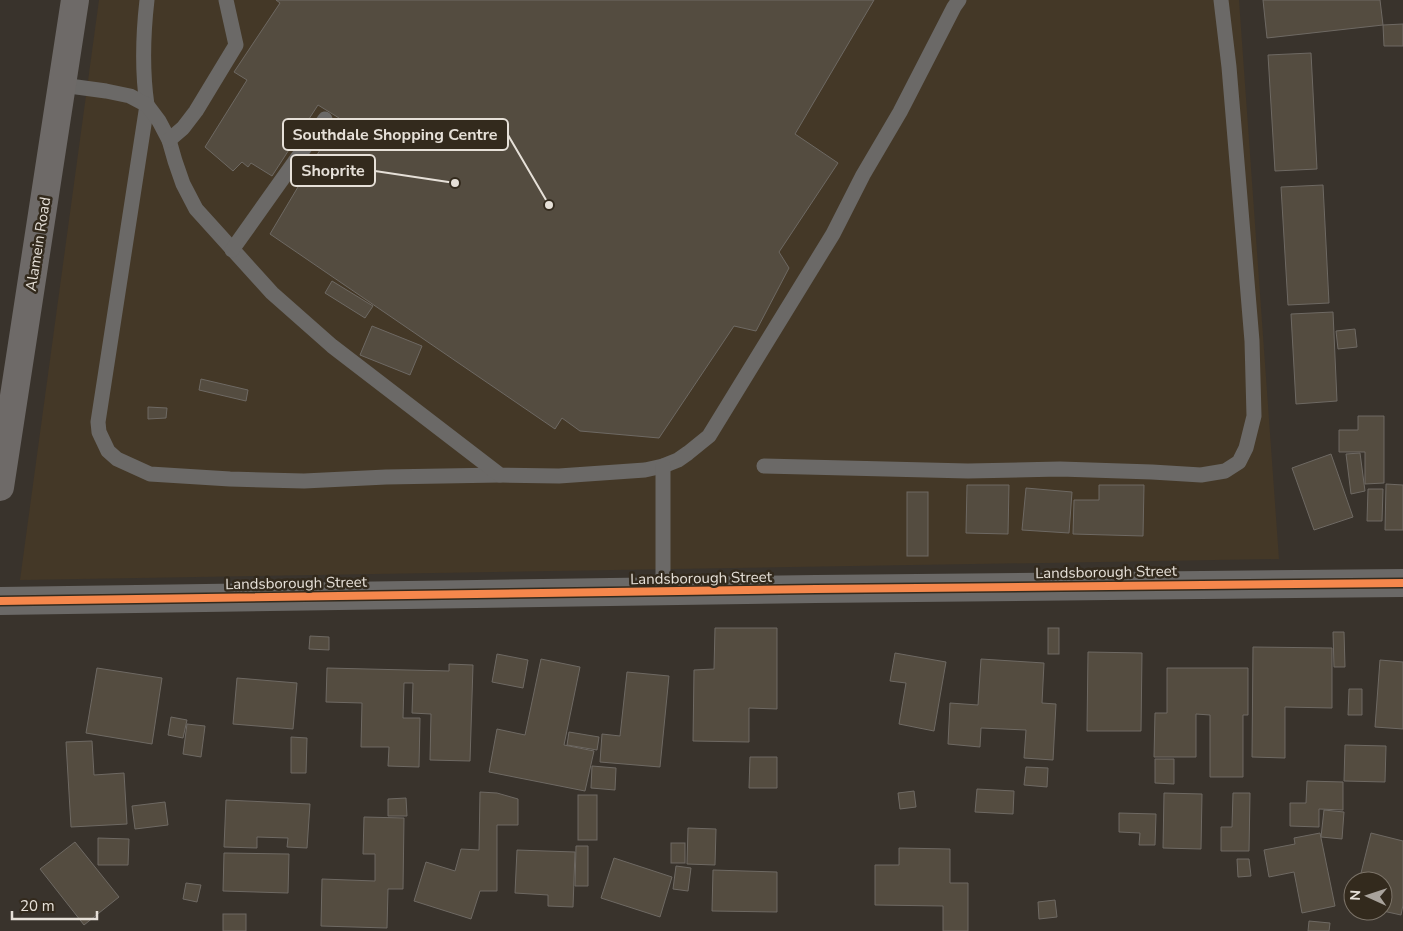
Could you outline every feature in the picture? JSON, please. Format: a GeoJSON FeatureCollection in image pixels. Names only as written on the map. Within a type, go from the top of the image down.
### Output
{"type":"FeatureCollection","features":[{"type":"Feature","properties":{"kind":"main road","name":"Alamein Road"},"geometry":{"type":"LineString","coordinates":[[0,487],[75,0]]}},
{"type":"Feature","properties":{"kind":"street","name":"Landsborough Street"},"geometry":{"type":"LineString","coordinates":[[0,601],[816,589],[1403,583]]}},
{"type":"Feature","properties":{"kind":"lane"},"geometry":{"type":"LineString","coordinates":[[147,0],[143,74],[147,105],[98,422],[99,432],[108,451],[117,459],[150,474],[304,481],[386,477],[559,476],[627,472],[663,466],[678,460],[688,453],[709,436],[833,234],[863,175],[900,112],[959,0]]}},
{"type":"Feature","properties":{"kind":"lane"},"geometry":{"type":"LineString","coordinates":[[169,140],[183,128],[196,111],[236,45],[226,0]]}},
{"type":"Feature","properties":{"kind":"lane"},"geometry":{"type":"LineString","coordinates":[[764,466],[968,471],[1069,470],[1201,474],[1225,471],[1239,462],[1246,448],[1254,416],[1252,341],[1229,67],[1221,0]]}},
{"type":"Feature","properties":{"kind":"lane"},"geometry":{"type":"LineString","coordinates":[[62,85],[130,96],[147,105],[159,121],[169,140],[184,184],[196,209],[272,293],[332,346],[500,475]]}},
{"type":"Feature","properties":{"kind":"lane"},"geometry":{"type":"LineString","coordinates":[[232,250],[325,119]]}},
{"type":"Feature","properties":{"kind":"lane"},"geometry":{"type":"LineString","coordinates":[[663,466],[663,592]]}},
{"type":"Feature","properties":{"kind":"shaded area"},"geometry":{"type":"Polygon","coordinates":[[[99,0],[1239,0],[1279,559],[20,580],[99,0]]]}},
{"type":"Feature","properties":{"kind":"building"},"geometry":{"type":"Polygon","coordinates":[[[276,0],[874,0],[795,134],[838,163],[779,252],[789,268],[756,331],[734,326],[659,438],[580,431],[562,418],[555,429],[270,234],[339,118],[318,105],[272,176],[251,163],[248,167],[242,162],[233,171],[205,147],[247,80],[234,72],[280,3],[276,0]]]}},
{"type":"Feature","properties":{"kind":"building"},"geometry":{"type":"Polygon","coordinates":[[[1263,0],[1380,0],[1383,25],[1267,38],[1263,0]]]}},
{"type":"Feature","properties":{"kind":"building"},"geometry":{"type":"Polygon","coordinates":[[[1403,24],[1403,46],[1384,46],[1383,25],[1403,24]]]}},
{"type":"Feature","properties":{"kind":"building"},"geometry":{"type":"Polygon","coordinates":[[[1311,53],[1317,169],[1275,171],[1268,55],[1311,53]]]}},
{"type":"Feature","properties":{"kind":"building"},"geometry":{"type":"Polygon","coordinates":[[[1323,185],[1329,303],[1288,305],[1281,187],[1323,185]]]}},
{"type":"Feature","properties":{"kind":"building"},"geometry":{"type":"Polygon","coordinates":[[[332,281],[373,306],[365,318],[325,293],[332,281]]]}},
{"type":"Feature","properties":{"kind":"building"},"geometry":{"type":"Polygon","coordinates":[[[1333,312],[1337,401],[1296,404],[1291,314],[1333,312]]]}},
{"type":"Feature","properties":{"kind":"building"},"geometry":{"type":"Polygon","coordinates":[[[372,326],[422,346],[410,375],[360,355],[372,326]]]}},
{"type":"Feature","properties":{"kind":"building"},"geometry":{"type":"Polygon","coordinates":[[[1355,329],[1357,347],[1338,349],[1336,331],[1355,329]]]}},
{"type":"Feature","properties":{"kind":"building"},"geometry":{"type":"Polygon","coordinates":[[[201,379],[248,390],[246,401],[199,390],[201,379]]]}},
{"type":"Feature","properties":{"kind":"building"},"geometry":{"type":"Polygon","coordinates":[[[148,407],[167,408],[166,418],[148,419],[148,407]]]}},
{"type":"Feature","properties":{"kind":"building"},"geometry":{"type":"Polygon","coordinates":[[[1358,416],[1384,416],[1384,483],[1365,484],[1365,452],[1339,452],[1339,430],[1358,430],[1358,416]]]}},
{"type":"Feature","properties":{"kind":"building"},"geometry":{"type":"Polygon","coordinates":[[[1360,453],[1365,491],[1351,494],[1346,454],[1360,453]]]}},
{"type":"Feature","properties":{"kind":"building"},"geometry":{"type":"Polygon","coordinates":[[[1331,454],[1353,517],[1314,530],[1292,468],[1331,454]]]}},
{"type":"Feature","properties":{"kind":"building"},"geometry":{"type":"Polygon","coordinates":[[[1386,484],[1403,485],[1403,530],[1385,530],[1386,484]]]}},
{"type":"Feature","properties":{"kind":"building"},"geometry":{"type":"Polygon","coordinates":[[[967,485],[1009,485],[1008,534],[966,533],[967,485]]]}},
{"type":"Feature","properties":{"kind":"building"},"geometry":{"type":"Polygon","coordinates":[[[1099,485],[1144,485],[1143,536],[1073,534],[1074,500],[1099,500],[1099,485]]]}},
{"type":"Feature","properties":{"kind":"building"},"geometry":{"type":"Polygon","coordinates":[[[1026,488],[1072,492],[1069,533],[1022,530],[1026,488]]]}},
{"type":"Feature","properties":{"kind":"building"},"geometry":{"type":"Polygon","coordinates":[[[1368,489],[1383,489],[1382,521],[1367,521],[1368,489]]]}},
{"type":"Feature","properties":{"kind":"building"},"geometry":{"type":"Polygon","coordinates":[[[907,492],[928,492],[928,556],[907,556],[907,492]]]}},
{"type":"Feature","properties":{"kind":"building"},"geometry":{"type":"Polygon","coordinates":[[[715,628],[777,628],[777,709],[749,708],[749,742],[693,741],[694,670],[714,669],[715,628]]]}},
{"type":"Feature","properties":{"kind":"building"},"geometry":{"type":"Polygon","coordinates":[[[1048,628],[1059,628],[1059,654],[1048,654],[1048,628]]]}},
{"type":"Feature","properties":{"kind":"building"},"geometry":{"type":"Polygon","coordinates":[[[1333,632],[1344,632],[1345,667],[1334,667],[1333,632]]]}},
{"type":"Feature","properties":{"kind":"building"},"geometry":{"type":"Polygon","coordinates":[[[310,636],[329,637],[329,650],[309,649],[310,636]]]}},
{"type":"Feature","properties":{"kind":"building"},"geometry":{"type":"Polygon","coordinates":[[[1253,647],[1332,648],[1332,708],[1285,707],[1285,758],[1252,757],[1253,647]]]}},
{"type":"Feature","properties":{"kind":"building"},"geometry":{"type":"Polygon","coordinates":[[[1088,652],[1142,653],[1141,731],[1087,731],[1088,652]]]}},
{"type":"Feature","properties":{"kind":"building"},"geometry":{"type":"Polygon","coordinates":[[[895,653],[946,662],[934,731],[899,724],[906,683],[890,681],[895,653]]]}},
{"type":"Feature","properties":{"kind":"building"},"geometry":{"type":"Polygon","coordinates":[[[497,654],[528,660],[523,688],[492,682],[497,654]]]}},
{"type":"Feature","properties":{"kind":"building"},"geometry":{"type":"Polygon","coordinates":[[[541,659],[580,667],[564,745],[594,751],[585,791],[489,772],[497,729],[525,735],[541,659]]]}},
{"type":"Feature","properties":{"kind":"building"},"geometry":{"type":"Polygon","coordinates":[[[981,659],[1044,663],[1042,703],[1056,704],[1053,760],[1024,758],[1026,730],[981,728],[980,747],[948,744],[950,703],[978,705],[981,659]]]}},
{"type":"Feature","properties":{"kind":"building"},"geometry":{"type":"Polygon","coordinates":[[[1380,660],[1403,662],[1403,729],[1375,727],[1380,660]]]}},
{"type":"Feature","properties":{"kind":"building"},"geometry":{"type":"Polygon","coordinates":[[[449,664],[473,665],[470,761],[430,760],[431,714],[412,713],[413,683],[404,683],[403,718],[420,718],[419,767],[388,766],[389,747],[361,747],[362,703],[326,702],[327,668],[449,671],[449,664]]]}},
{"type":"Feature","properties":{"kind":"building"},"geometry":{"type":"Polygon","coordinates":[[[97,668],[162,678],[152,744],[86,733],[97,668]]]}},
{"type":"Feature","properties":{"kind":"building"},"geometry":{"type":"Polygon","coordinates":[[[1167,668],[1248,668],[1248,715],[1243,715],[1243,777],[1210,777],[1210,715],[1196,714],[1196,757],[1154,757],[1155,713],[1167,713],[1167,668]]]}},
{"type":"Feature","properties":{"kind":"building"},"geometry":{"type":"Polygon","coordinates":[[[627,672],[669,676],[660,767],[600,762],[602,734],[620,736],[627,672]]]}},
{"type":"Feature","properties":{"kind":"building"},"geometry":{"type":"Polygon","coordinates":[[[237,678],[297,683],[293,729],[233,724],[237,678]]]}},
{"type":"Feature","properties":{"kind":"building"},"geometry":{"type":"Polygon","coordinates":[[[1349,689],[1362,689],[1362,715],[1348,715],[1349,689]]]}},
{"type":"Feature","properties":{"kind":"building"},"geometry":{"type":"Polygon","coordinates":[[[171,717],[187,720],[183,738],[168,735],[171,717]]]}},
{"type":"Feature","properties":{"kind":"building"},"geometry":{"type":"Polygon","coordinates":[[[187,724],[205,726],[201,757],[183,754],[187,724]]]}},
{"type":"Feature","properties":{"kind":"building"},"geometry":{"type":"Polygon","coordinates":[[[569,732],[599,737],[597,750],[567,745],[569,732]]]}},
{"type":"Feature","properties":{"kind":"building"},"geometry":{"type":"Polygon","coordinates":[[[291,737],[307,738],[306,773],[291,773],[291,737]]]}},
{"type":"Feature","properties":{"kind":"building"},"geometry":{"type":"Polygon","coordinates":[[[92,741],[94,775],[124,773],[127,824],[71,827],[66,742],[92,741]]]}},
{"type":"Feature","properties":{"kind":"building"},"geometry":{"type":"Polygon","coordinates":[[[1345,745],[1386,746],[1385,782],[1344,781],[1345,745]]]}},
{"type":"Feature","properties":{"kind":"building"},"geometry":{"type":"Polygon","coordinates":[[[750,757],[777,757],[777,788],[749,788],[750,757]]]}},
{"type":"Feature","properties":{"kind":"building"},"geometry":{"type":"Polygon","coordinates":[[[1155,759],[1174,759],[1174,784],[1155,783],[1155,759]]]}},
{"type":"Feature","properties":{"kind":"building"},"geometry":{"type":"Polygon","coordinates":[[[592,766],[616,768],[615,790],[591,788],[592,766]]]}},
{"type":"Feature","properties":{"kind":"building"},"geometry":{"type":"Polygon","coordinates":[[[1026,767],[1048,768],[1047,787],[1024,785],[1026,767]]]}},
{"type":"Feature","properties":{"kind":"building"},"geometry":{"type":"Polygon","coordinates":[[[1307,781],[1343,782],[1343,810],[1319,809],[1319,827],[1290,826],[1290,803],[1306,803],[1307,781]]]}},
{"type":"Feature","properties":{"kind":"building"},"geometry":{"type":"Polygon","coordinates":[[[977,789],[1014,791],[1013,814],[975,812],[977,789]]]}},
{"type":"Feature","properties":{"kind":"building"},"geometry":{"type":"Polygon","coordinates":[[[914,791],[916,807],[900,809],[898,793],[914,791]]]}},
{"type":"Feature","properties":{"kind":"building"},"geometry":{"type":"Polygon","coordinates":[[[480,792],[497,793],[518,799],[518,825],[497,825],[497,891],[480,891],[471,919],[414,901],[426,862],[455,871],[461,849],[479,850],[480,792]]]}},
{"type":"Feature","properties":{"kind":"building"},"geometry":{"type":"Polygon","coordinates":[[[1164,793],[1202,794],[1201,849],[1163,848],[1164,793]]]}},
{"type":"Feature","properties":{"kind":"building"},"geometry":{"type":"Polygon","coordinates":[[[1233,793],[1250,793],[1249,851],[1221,851],[1221,827],[1232,827],[1233,793]]]}},
{"type":"Feature","properties":{"kind":"building"},"geometry":{"type":"Polygon","coordinates":[[[578,795],[597,795],[597,840],[578,840],[578,795]]]}},
{"type":"Feature","properties":{"kind":"building"},"geometry":{"type":"Polygon","coordinates":[[[406,798],[407,816],[388,816],[388,799],[406,798]]]}},
{"type":"Feature","properties":{"kind":"building"},"geometry":{"type":"Polygon","coordinates":[[[226,800],[310,804],[307,848],[287,847],[288,838],[257,837],[257,848],[224,847],[226,800]]]}},
{"type":"Feature","properties":{"kind":"building"},"geometry":{"type":"Polygon","coordinates":[[[165,802],[168,825],[135,829],[132,806],[165,802]]]}},
{"type":"Feature","properties":{"kind":"building"},"geometry":{"type":"Polygon","coordinates":[[[1324,810],[1344,812],[1342,839],[1321,837],[1324,810]]]}},
{"type":"Feature","properties":{"kind":"building"},"geometry":{"type":"Polygon","coordinates":[[[1119,813],[1156,814],[1155,845],[1139,845],[1140,833],[1119,832],[1119,813]]]}},
{"type":"Feature","properties":{"kind":"building"},"geometry":{"type":"Polygon","coordinates":[[[364,817],[404,818],[403,889],[388,889],[387,928],[321,926],[322,879],[375,881],[375,854],[363,854],[364,817]]]}},
{"type":"Feature","properties":{"kind":"building"},"geometry":{"type":"Polygon","coordinates":[[[688,828],[716,829],[715,865],[687,864],[688,828]]]}},
{"type":"Feature","properties":{"kind":"building"},"geometry":{"type":"Polygon","coordinates":[[[1320,833],[1335,906],[1302,913],[1294,872],[1269,877],[1264,850],[1295,844],[1294,838],[1320,833]]]}},
{"type":"Feature","properties":{"kind":"building"},"geometry":{"type":"Polygon","coordinates":[[[1371,833],[1403,841],[1403,905],[1401,915],[1393,913],[1393,871],[1362,871],[1371,833]]]}},
{"type":"Feature","properties":{"kind":"building"},"geometry":{"type":"Polygon","coordinates":[[[98,838],[129,839],[128,865],[98,865],[98,838]]]}},
{"type":"Feature","properties":{"kind":"building"},"geometry":{"type":"Polygon","coordinates":[[[75,842],[119,897],[84,925],[40,869],[75,842]]]}},
{"type":"Feature","properties":{"kind":"building"},"geometry":{"type":"Polygon","coordinates":[[[671,843],[685,843],[685,863],[671,863],[671,843]]]}},
{"type":"Feature","properties":{"kind":"building"},"geometry":{"type":"Polygon","coordinates":[[[576,846],[588,846],[588,886],[575,886],[576,846]]]}},
{"type":"Feature","properties":{"kind":"building"},"geometry":{"type":"Polygon","coordinates":[[[899,848],[950,849],[950,883],[968,883],[968,931],[943,931],[943,906],[875,905],[875,865],[899,865],[899,848]]]}},
{"type":"Feature","properties":{"kind":"building"},"geometry":{"type":"Polygon","coordinates":[[[517,850],[575,852],[573,907],[548,906],[548,895],[515,893],[517,850]]]}},
{"type":"Feature","properties":{"kind":"building"},"geometry":{"type":"Polygon","coordinates":[[[224,853],[289,854],[288,893],[223,891],[224,853]]]}},
{"type":"Feature","properties":{"kind":"building"},"geometry":{"type":"Polygon","coordinates":[[[614,858],[672,877],[660,917],[601,898],[614,858]]]}},
{"type":"Feature","properties":{"kind":"building"},"geometry":{"type":"Polygon","coordinates":[[[1237,859],[1249,859],[1251,876],[1238,877],[1237,859]]]}},
{"type":"Feature","properties":{"kind":"building"},"geometry":{"type":"Polygon","coordinates":[[[676,866],[691,868],[688,891],[673,889],[676,866]]]}},
{"type":"Feature","properties":{"kind":"building"},"geometry":{"type":"Polygon","coordinates":[[[713,870],[777,872],[777,912],[712,911],[713,870]]]}},
{"type":"Feature","properties":{"kind":"building"},"geometry":{"type":"Polygon","coordinates":[[[186,883],[201,885],[197,902],[183,899],[186,883]]]}},
{"type":"Feature","properties":{"kind":"building"},"geometry":{"type":"Polygon","coordinates":[[[1055,900],[1057,917],[1039,919],[1038,902],[1055,900]]]}},
{"type":"Feature","properties":{"kind":"building"},"geometry":{"type":"Polygon","coordinates":[[[223,914],[246,914],[246,931],[223,931],[223,914]]]}},
{"type":"Feature","properties":{"kind":"building"},"geometry":{"type":"Polygon","coordinates":[[[1309,921],[1330,923],[1329,931],[1308,931],[1309,921]]]}},
{"type":"Feature","properties":{"kind":"cycle path"},"geometry":{"type":"LineString","coordinates":[[0,601],[816,589],[1403,583]]}},
{"type":"Feature","properties":{"kind":"place","name":"Shoprite"},"geometry":{"type":"Point","coordinates":[455,183]}},
{"type":"Feature","properties":{"kind":"place","name":"Southdale Shopping Centre"},"geometry":{"type":"Point","coordinates":[549,205]}}]}
